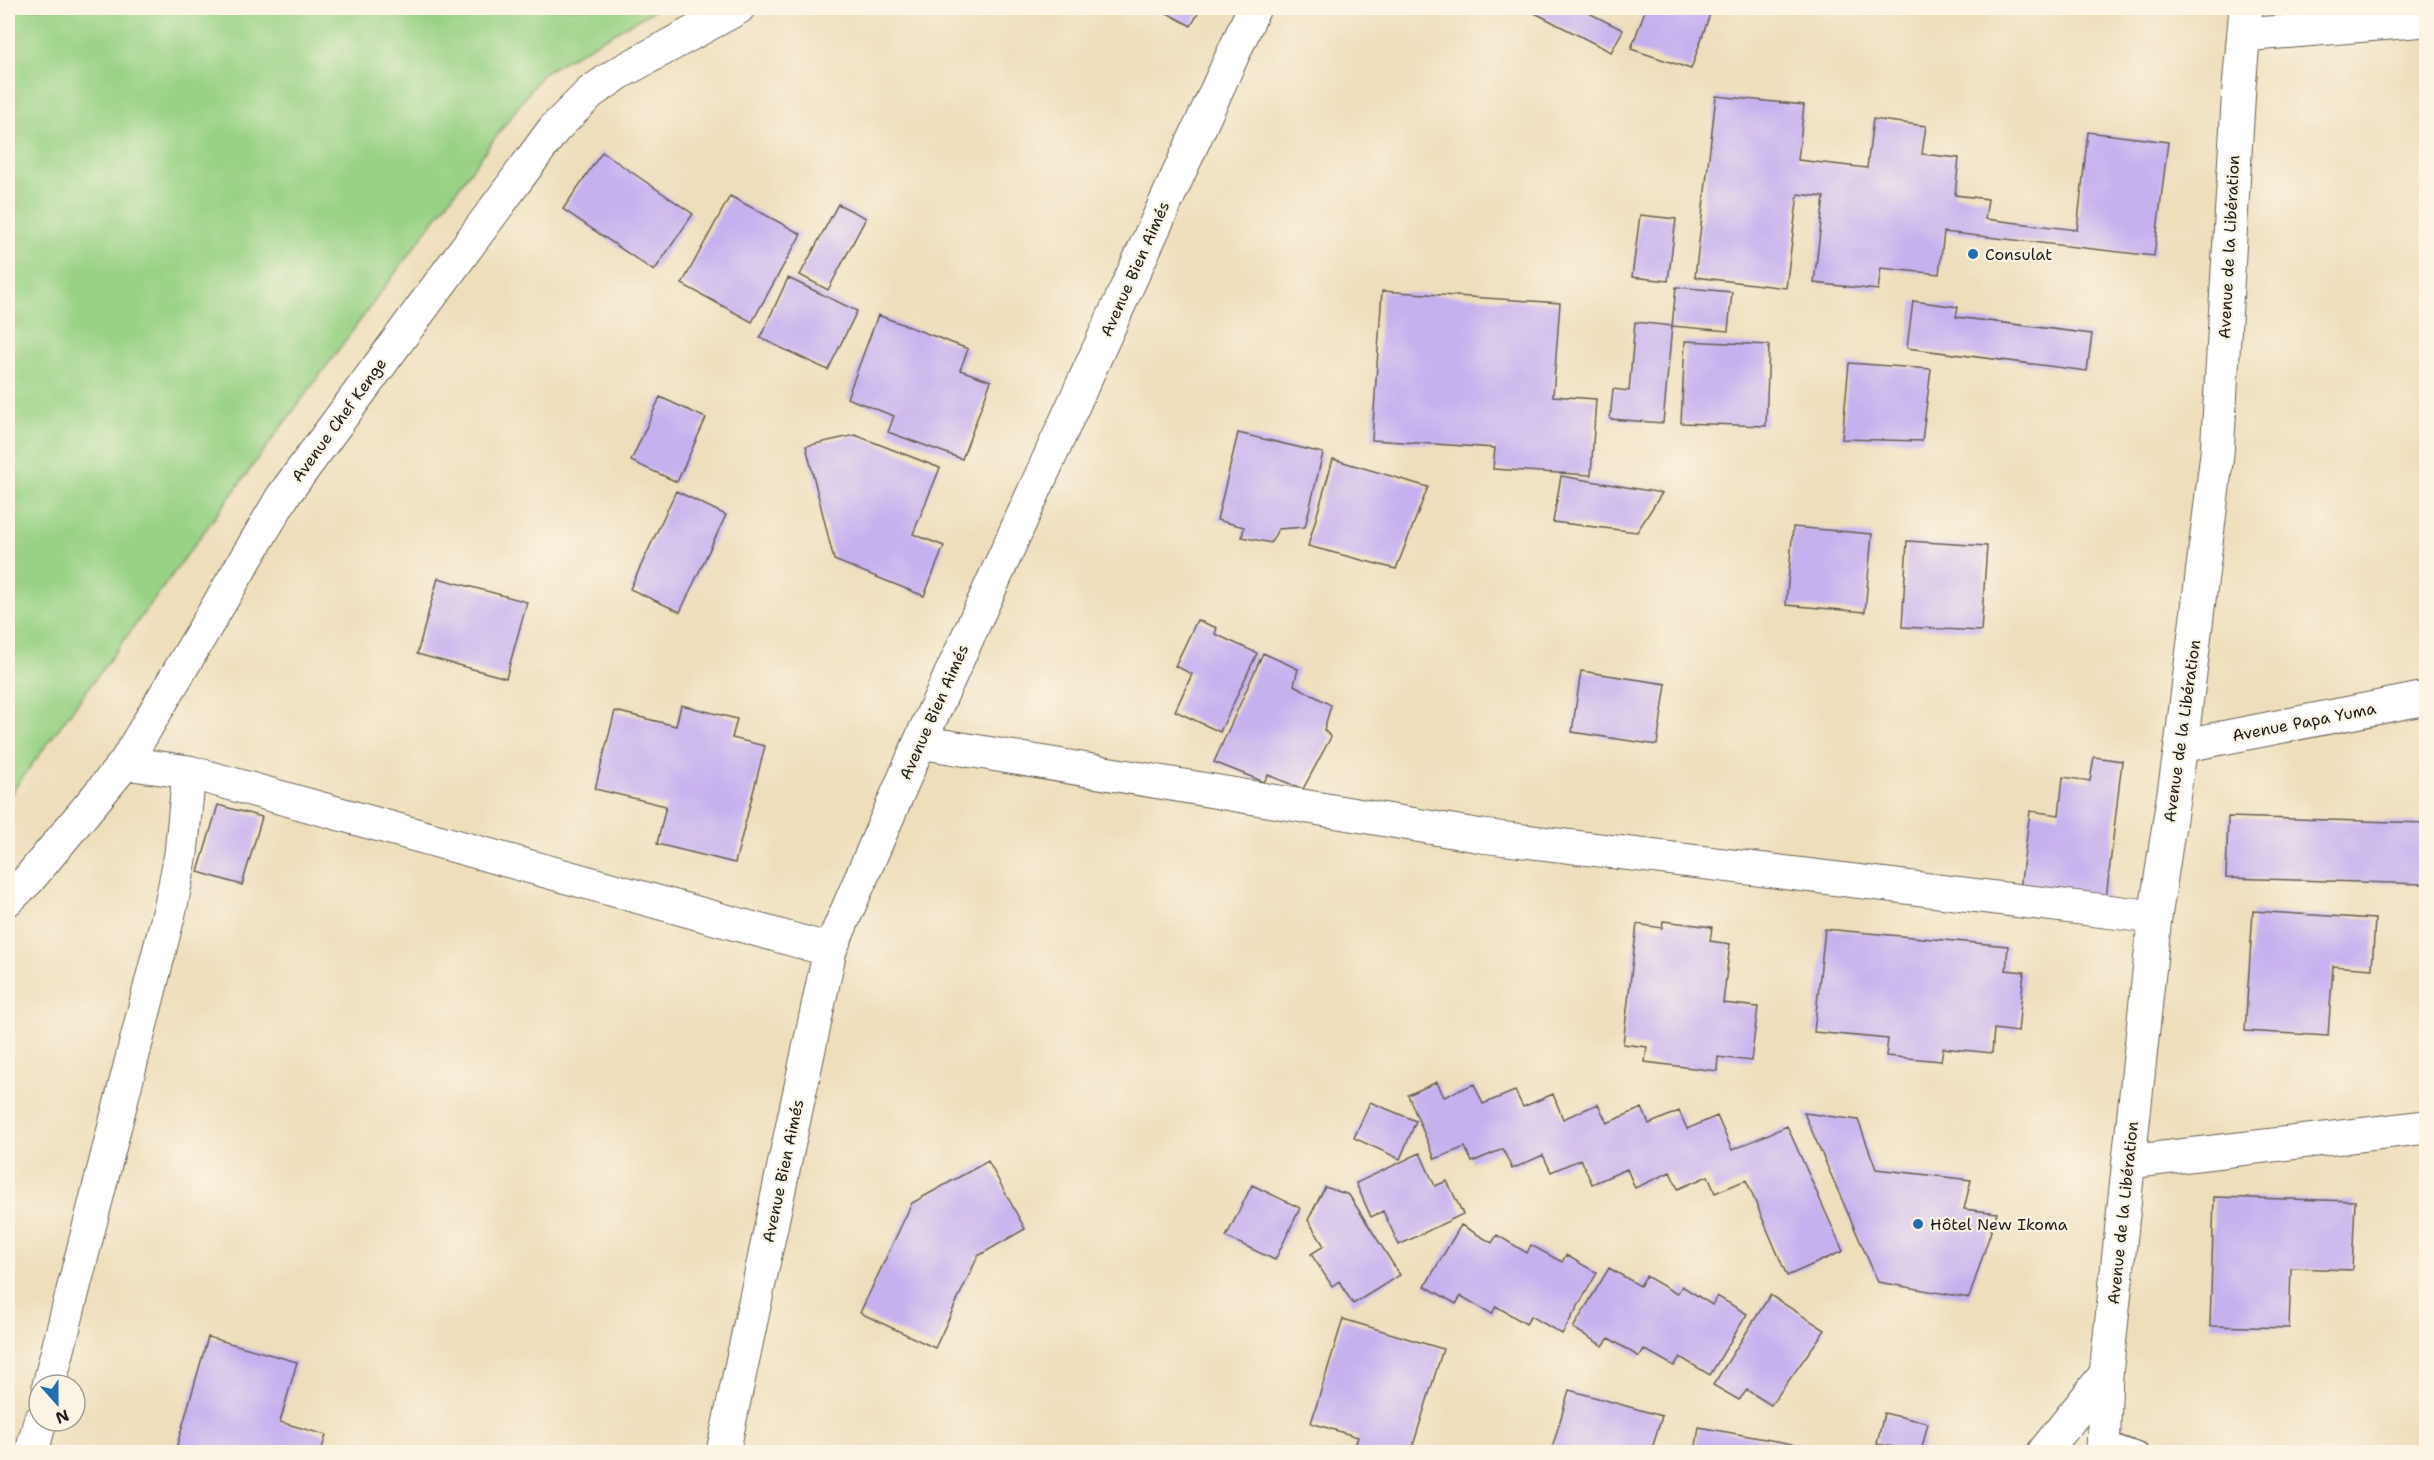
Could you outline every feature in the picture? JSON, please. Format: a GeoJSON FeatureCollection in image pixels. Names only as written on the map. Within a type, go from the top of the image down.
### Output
{"type":"FeatureCollection","features":[{"type":"Feature","properties":{"kind":"street","name":"Avenue Chef Kenge"},"geometry":{"type":"LineString","coordinates":[[8,899],[28,880],[125,763],[283,496],[554,129],[591,92],[619,73],[738,8]]}},
{"type":"Feature","properties":{"kind":"street","name":"Avenue Bien Aimés"},"geometry":{"type":"LineString","coordinates":[[723,1452],[830,950],[920,741],[1254,8]]}},
{"type":"Feature","properties":{"kind":"street"},"geometry":{"type":"LineString","coordinates":[[2245,21],[2427,20]]}},
{"type":"Feature","properties":{"kind":"street","name":"Avenue de la Libération"},"geometry":{"type":"LineString","coordinates":[[2104,1446],[2106,1374],[2155,917],[2181,746],[2217,454],[2245,21]]}},
{"type":"Feature","properties":{"kind":"street","name":"Avenue Papa Yuma"},"geometry":{"type":"LineString","coordinates":[[2181,746],[2427,698]]}},
{"type":"Feature","properties":{"kind":"street"},"geometry":{"type":"LineString","coordinates":[[920,741],[1482,836],[2155,917]]}},
{"type":"Feature","properties":{"kind":"street"},"geometry":{"type":"LineString","coordinates":[[125,763],[189,772],[830,950]]}},
{"type":"Feature","properties":{"kind":"street"},"geometry":{"type":"LineString","coordinates":[[52,1373],[171,905],[181,854],[189,772]]}},
{"type":"Feature","properties":{"kind":"street"},"geometry":{"type":"LineString","coordinates":[[2129,1162],[2427,1127]]}},
{"type":"Feature","properties":{"kind":"street"},"geometry":{"type":"LineString","coordinates":[[2044,1452],[2106,1374]]}},
{"type":"Feature","properties":{"kind":"street"},"geometry":{"type":"LineString","coordinates":[[32,1452],[37,1433]]}},
{"type":"Feature","properties":{"kind":"lane"},"geometry":{"type":"LineString","coordinates":[[2104,1446],[2140,1452]]}},
{"type":"Feature","properties":{"kind":"green space"},"geometry":{"type":"Polygon","coordinates":[[[8,8],[658,8],[543,73],[8,797],[8,8]]]}},
{"type":"Feature","properties":{"kind":"building"},"geometry":{"type":"Polygon","coordinates":[[[1164,8],[1201,8],[1191,26],[1163,11],[1164,8]]]}},
{"type":"Feature","properties":{"kind":"building"},"geometry":{"type":"Polygon","coordinates":[[[1525,8],[1579,8],[1623,30],[1611,52],[1525,8]]]}},
{"type":"Feature","properties":{"kind":"building"},"geometry":{"type":"Polygon","coordinates":[[[1646,8],[1712,8],[1691,69],[1631,49],[1646,8]]]}},
{"type":"Feature","properties":{"kind":"building"},"geometry":{"type":"Polygon","coordinates":[[[1716,96],[1804,105],[1798,160],[1867,168],[1873,119],[1926,126],[1922,154],[1959,158],[1955,195],[1988,199],[1985,219],[2077,230],[2088,132],[2168,142],[2154,256],[1944,232],[1939,274],[1881,268],[1878,290],[1814,283],[1824,197],[1798,194],[1786,288],[1695,277],[1716,96]]]}},
{"type":"Feature","properties":{"kind":"building"},"geometry":{"type":"Polygon","coordinates":[[[602,152],[693,214],[654,271],[563,209],[602,152]]]}},
{"type":"Feature","properties":{"kind":"building"},"geometry":{"type":"Polygon","coordinates":[[[730,196],[801,234],[752,322],[682,284],[730,196]]]}},
{"type":"Feature","properties":{"kind":"building"},"geometry":{"type":"Polygon","coordinates":[[[838,204],[866,218],[828,290],[800,275],[838,204]]]}},
{"type":"Feature","properties":{"kind":"building"},"geometry":{"type":"Polygon","coordinates":[[[1640,215],[1676,219],[1668,281],[1632,277],[1640,215]]]}},
{"type":"Feature","properties":{"kind":"building"},"geometry":{"type":"Polygon","coordinates":[[[788,278],[857,311],[828,370],[760,338],[788,278]]]}},
{"type":"Feature","properties":{"kind":"building"},"geometry":{"type":"Polygon","coordinates":[[[1676,287],[1732,292],[1728,331],[1672,326],[1676,287]]]}},
{"type":"Feature","properties":{"kind":"building"},"geometry":{"type":"Polygon","coordinates":[[[1382,291],[1560,303],[1553,396],[1596,399],[1591,475],[1493,469],[1495,448],[1372,440],[1382,291]]]}},
{"type":"Feature","properties":{"kind":"building"},"geometry":{"type":"Polygon","coordinates":[[[1913,301],[1958,307],[1956,317],[2092,334],[2087,371],[1907,348],[1913,301]]]}},
{"type":"Feature","properties":{"kind":"building"},"geometry":{"type":"Polygon","coordinates":[[[878,315],[968,349],[960,370],[991,381],[962,459],[888,432],[894,416],[847,398],[878,315]]]}},
{"type":"Feature","properties":{"kind":"building"},"geometry":{"type":"Polygon","coordinates":[[[1635,322],[1672,326],[1663,423],[1610,419],[1613,389],[1629,391],[1635,322]]]}},
{"type":"Feature","properties":{"kind":"building"},"geometry":{"type":"Polygon","coordinates":[[[1685,341],[1769,345],[1766,426],[1681,423],[1685,341]]]}},
{"type":"Feature","properties":{"kind":"building"},"geometry":{"type":"Polygon","coordinates":[[[1849,363],[1931,369],[1922,441],[1842,439],[1849,363]]]}},
{"type":"Feature","properties":{"kind":"building"},"geometry":{"type":"Polygon","coordinates":[[[660,397],[706,418],[677,482],[631,461],[660,397]]]}},
{"type":"Feature","properties":{"kind":"building"},"geometry":{"type":"Polygon","coordinates":[[[1238,433],[1323,453],[1305,527],[1278,529],[1271,543],[1242,537],[1244,527],[1217,520],[1238,433]]]}},
{"type":"Feature","properties":{"kind":"building"},"geometry":{"type":"Polygon","coordinates":[[[855,435],[940,468],[913,534],[944,546],[924,596],[834,560],[806,446],[855,435]]]}},
{"type":"Feature","properties":{"kind":"building"},"geometry":{"type":"Polygon","coordinates":[[[1333,459],[1428,487],[1396,569],[1308,546],[1333,459]]]}},
{"type":"Feature","properties":{"kind":"building"},"geometry":{"type":"Polygon","coordinates":[[[1561,476],[1662,493],[1637,532],[1553,522],[1561,476]]]}},
{"type":"Feature","properties":{"kind":"building"},"geometry":{"type":"Polygon","coordinates":[[[676,491],[726,515],[680,612],[630,589],[676,491]]]}},
{"type":"Feature","properties":{"kind":"building"},"geometry":{"type":"Polygon","coordinates":[[[1793,527],[1872,534],[1865,612],[1786,605],[1793,527]]]}},
{"type":"Feature","properties":{"kind":"building"},"geometry":{"type":"Polygon","coordinates":[[[1907,541],[1987,546],[1981,631],[1902,627],[1907,541]]]}},
{"type":"Feature","properties":{"kind":"building"},"geometry":{"type":"Polygon","coordinates":[[[438,578],[527,602],[506,678],[417,654],[438,578]]]}},
{"type":"Feature","properties":{"kind":"building"},"geometry":{"type":"Polygon","coordinates":[[[1197,620],[1217,628],[1215,634],[1257,653],[1220,732],[1175,711],[1192,674],[1175,666],[1197,620]]]}},
{"type":"Feature","properties":{"kind":"building"},"geometry":{"type":"Polygon","coordinates":[[[1263,653],[1298,669],[1294,685],[1331,705],[1324,730],[1331,737],[1303,789],[1268,775],[1264,782],[1214,762],[1263,653]]]}},
{"type":"Feature","properties":{"kind":"building"},"geometry":{"type":"Polygon","coordinates":[[[1581,671],[1666,684],[1657,745],[1572,732],[1581,671]]]}},
{"type":"Feature","properties":{"kind":"building"},"geometry":{"type":"Polygon","coordinates":[[[681,705],[737,719],[732,738],[765,746],[735,863],[657,844],[666,806],[595,789],[615,711],[676,726],[681,705]]]}},
{"type":"Feature","properties":{"kind":"building"},"geometry":{"type":"Polygon","coordinates":[[[2094,757],[2122,761],[2106,899],[2020,889],[2030,811],[2059,815],[2063,777],[2090,781],[2094,757]]]}},
{"type":"Feature","properties":{"kind":"building"},"geometry":{"type":"Polygon","coordinates":[[[218,805],[262,817],[242,885],[198,872],[218,805]]]}},
{"type":"Feature","properties":{"kind":"building"},"geometry":{"type":"Polygon","coordinates":[[[2228,817],[2426,823],[2424,884],[2226,878],[2228,817]]]}},
{"type":"Feature","properties":{"kind":"building"},"geometry":{"type":"Polygon","coordinates":[[[2253,911],[2375,919],[2372,969],[2333,966],[2328,1036],[2245,1031],[2253,911]]]}},
{"type":"Feature","properties":{"kind":"building"},"geometry":{"type":"Polygon","coordinates":[[[1663,921],[1712,927],[1710,941],[1730,944],[1723,1003],[1758,1007],[1751,1061],[1718,1057],[1717,1071],[1645,1062],[1647,1047],[1623,1044],[1637,924],[1662,928],[1663,921]]]}},
{"type":"Feature","properties":{"kind":"building"},"geometry":{"type":"Polygon","coordinates":[[[1825,929],[2008,946],[2006,970],[2024,972],[2018,1032],[1994,1029],[1992,1053],[1943,1048],[1941,1061],[1886,1056],[1888,1039],[1814,1032],[1825,929]]]}},
{"type":"Feature","properties":{"kind":"building"},"geometry":{"type":"Polygon","coordinates":[[[1437,1082],[1444,1097],[1474,1084],[1483,1104],[1515,1091],[1523,1107],[1553,1094],[1563,1119],[1598,1104],[1607,1123],[1642,1108],[1649,1124],[1679,1111],[1687,1129],[1717,1116],[1732,1150],[1787,1126],[1843,1251],[1787,1276],[1746,1180],[1715,1193],[1708,1176],[1678,1189],[1670,1172],[1635,1188],[1627,1169],[1592,1184],[1581,1159],[1551,1172],[1543,1155],[1512,1169],[1503,1149],[1472,1162],[1465,1147],[1435,1159],[1408,1095],[1437,1082]]]}},
{"type":"Feature","properties":{"kind":"building"},"geometry":{"type":"Polygon","coordinates":[[[1370,1102],[1416,1121],[1400,1159],[1354,1138],[1370,1102]]]}},
{"type":"Feature","properties":{"kind":"building"},"geometry":{"type":"Polygon","coordinates":[[[1804,1113],[1858,1120],[1876,1169],[1971,1180],[1964,1209],[1997,1213],[1969,1298],[1878,1282],[1804,1113]]]}},
{"type":"Feature","properties":{"kind":"building"},"geometry":{"type":"Polygon","coordinates":[[[1420,1153],[1435,1186],[1447,1181],[1463,1214],[1399,1245],[1383,1211],[1371,1217],[1356,1183],[1420,1153]]]}},
{"type":"Feature","properties":{"kind":"building"},"geometry":{"type":"Polygon","coordinates":[[[988,1161],[1025,1229],[978,1256],[935,1348],[860,1313],[912,1203],[988,1161]]]}},
{"type":"Feature","properties":{"kind":"building"},"geometry":{"type":"Polygon","coordinates":[[[1252,1185],[1300,1208],[1275,1260],[1226,1237],[1252,1185]]]}},
{"type":"Feature","properties":{"kind":"building"},"geometry":{"type":"Polygon","coordinates":[[[1325,1187],[1349,1195],[1400,1275],[1353,1304],[1339,1281],[1332,1286],[1311,1254],[1324,1246],[1308,1220],[1325,1187]]]}},
{"type":"Feature","properties":{"kind":"building"},"geometry":{"type":"Polygon","coordinates":[[[2214,1197],[2355,1201],[2352,1270],[2291,1268],[2289,1328],[2210,1326],[2214,1197]]]}},
{"type":"Feature","properties":{"kind":"building"},"geometry":{"type":"Polygon","coordinates":[[[1461,1225],[1492,1243],[1497,1235],[1527,1253],[1531,1245],[1562,1262],[1566,1255],[1597,1273],[1562,1334],[1531,1316],[1526,1324],[1496,1306],[1492,1314],[1461,1296],[1456,1304],[1425,1286],[1461,1225]]]}},
{"type":"Feature","properties":{"kind":"building"},"geometry":{"type":"Polygon","coordinates":[[[1609,1268],[1640,1286],[1646,1276],[1677,1294],[1682,1286],[1712,1305],[1717,1296],[1747,1314],[1710,1375],[1680,1357],[1674,1366],[1644,1349],[1639,1357],[1609,1338],[1603,1346],[1573,1328],[1609,1268]]]}},
{"type":"Feature","properties":{"kind":"building"},"geometry":{"type":"Polygon","coordinates":[[[1770,1295],[1825,1330],[1771,1405],[1747,1390],[1739,1400],[1713,1385],[1770,1295]]]}},
{"type":"Feature","properties":{"kind":"building"},"geometry":{"type":"Polygon","coordinates":[[[1343,1319],[1443,1349],[1411,1452],[1353,1452],[1358,1437],[1311,1423],[1343,1319]]]}},
{"type":"Feature","properties":{"kind":"building"},"geometry":{"type":"Polygon","coordinates":[[[208,1337],[297,1362],[280,1422],[326,1435],[321,1452],[175,1452],[208,1337]]]}},
{"type":"Feature","properties":{"kind":"building"},"geometry":{"type":"Polygon","coordinates":[[[1569,1390],[1662,1416],[1651,1452],[1551,1452],[1569,1390]]]}},
{"type":"Feature","properties":{"kind":"building"},"geometry":{"type":"Polygon","coordinates":[[[1884,1413],[1928,1423],[1921,1452],[1877,1444],[1884,1413]]]}},
{"type":"Feature","properties":{"kind":"building"},"geometry":{"type":"Polygon","coordinates":[[[1699,1427],[1809,1447],[1808,1452],[1695,1452],[1699,1427]]]}},
{"type":"Feature","properties":{"kind":"place","name":"Consulat"},"geometry":{"type":"Point","coordinates":[1973,254]}},
{"type":"Feature","properties":{"kind":"place","name":"Hôtel New Ikoma"},"geometry":{"type":"Point","coordinates":[1918,1224]}}]}
